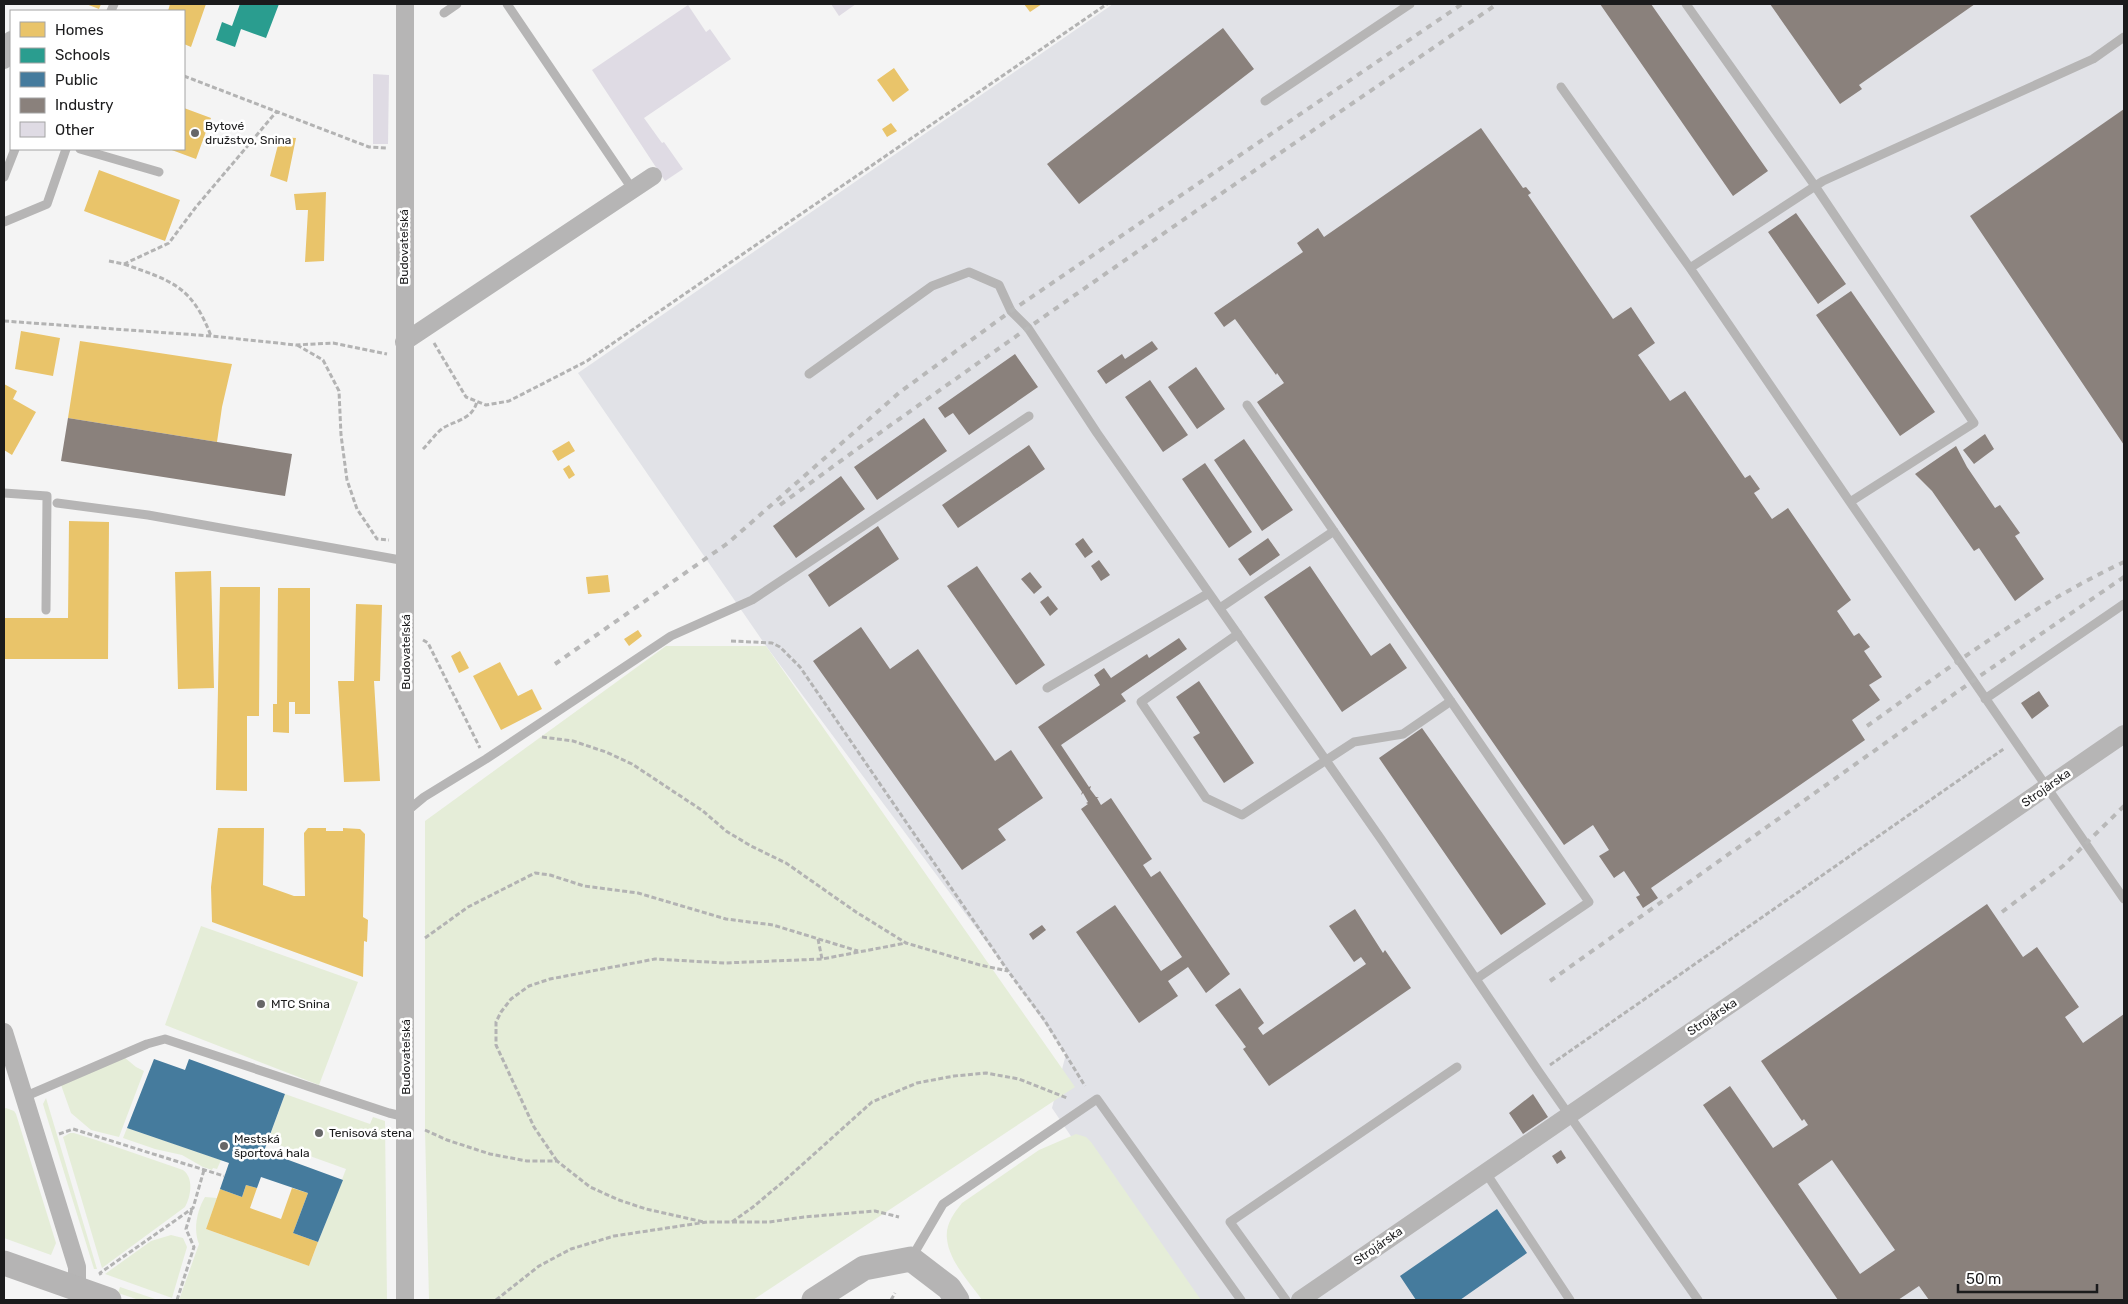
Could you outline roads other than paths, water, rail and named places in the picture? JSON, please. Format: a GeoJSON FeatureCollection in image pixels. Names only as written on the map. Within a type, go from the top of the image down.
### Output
{"type":"FeatureCollection","features":[{"type":"Feature","properties":{"kind":"main road"},"geometry":{"type":"LineString","coordinates":[[814,1300],[864,1268],[911,1259],[949,1288],[957,1300]]}},
{"type":"Feature","properties":{"kind":"main road"},"geometry":{"type":"LineString","coordinates":[[4,1263],[109,1300]]}},
{"type":"Feature","properties":{"kind":"street","name":"Budovateľská"},"geometry":{"type":"LineString","coordinates":[[405,4],[405,1300]]}},
{"type":"Feature","properties":{"kind":"street"},"geometry":{"type":"LineString","coordinates":[[4,60],[10,42]]}},
{"type":"Feature","properties":{"kind":"street"},"geometry":{"type":"LineString","coordinates":[[404,342],[653,176]]}},
{"type":"Feature","properties":{"kind":"street","name":"Strojárska"},"geometry":{"type":"LineString","coordinates":[[1300,1300],[2124,734]]}},
{"type":"Feature","properties":{"kind":"street"},"geometry":{"type":"LineString","coordinates":[[4,1032],[77,1268],[77,1288]]}},
{"type":"Feature","properties":{"kind":"street"},"geometry":{"type":"LineString","coordinates":[[4,1078],[11,1056]]}},
{"type":"Feature","properties":{"kind":"lane"},"geometry":{"type":"LineString","coordinates":[[444,13],[457,4]]}},
{"type":"Feature","properties":{"kind":"lane"},"geometry":{"type":"LineString","coordinates":[[507,4],[633,190]]}},
{"type":"Feature","properties":{"kind":"lane"},"geometry":{"type":"LineString","coordinates":[[1265,101],[1410,4]]}},
{"type":"Feature","properties":{"kind":"lane"},"geometry":{"type":"LineString","coordinates":[[1686,4],[1815,186],[1974,423],[1850,502]]}},
{"type":"Feature","properties":{"kind":"lane"},"geometry":{"type":"LineString","coordinates":[[1690,268],[1815,186],[2093,59],[2124,37]]}},
{"type":"Feature","properties":{"kind":"lane"},"geometry":{"type":"LineString","coordinates":[[1561,87],[1690,268],[2124,899]]}},
{"type":"Feature","properties":{"kind":"lane"},"geometry":{"type":"LineString","coordinates":[[4,177],[15,150]]}},
{"type":"Feature","properties":{"kind":"lane"},"geometry":{"type":"LineString","coordinates":[[4,222],[47,204],[66,150]]}},
{"type":"Feature","properties":{"kind":"lane"},"geometry":{"type":"LineString","coordinates":[[83,150],[159,172]]}},
{"type":"Feature","properties":{"kind":"lane"},"geometry":{"type":"LineString","coordinates":[[809,374],[932,286],[969,272],[999,285],[1011,311],[1028,328],[1097,433],[1326,760],[1539,1072],[1698,1300]]}},
{"type":"Feature","properties":{"kind":"lane"},"geometry":{"type":"LineString","coordinates":[[1247,405],[1589,902],[1476,979]]}},
{"type":"Feature","properties":{"kind":"lane"},"geometry":{"type":"LineString","coordinates":[[406,812],[424,797],[486,759],[671,636],[752,600],[1030,416]]}},
{"type":"Feature","properties":{"kind":"lane"},"geometry":{"type":"LineString","coordinates":[[4,493],[47,496],[46,610]]}},
{"type":"Feature","properties":{"kind":"lane"},"geometry":{"type":"LineString","coordinates":[[57,503],[148,515],[406,561]]}},
{"type":"Feature","properties":{"kind":"lane"},"geometry":{"type":"LineString","coordinates":[[1220,608],[1334,531]]}},
{"type":"Feature","properties":{"kind":"lane"},"geometry":{"type":"LineString","coordinates":[[1047,688],[1209,593]]}},
{"type":"Feature","properties":{"kind":"lane"},"geometry":{"type":"LineString","coordinates":[[1985,699],[2124,604]]}},
{"type":"Feature","properties":{"kind":"lane"},"geometry":{"type":"LineString","coordinates":[[1238,634],[1141,702],[1206,798],[1242,815],[1354,742],[1403,734],[1451,701]]}},
{"type":"Feature","properties":{"kind":"lane"},"geometry":{"type":"LineString","coordinates":[[24,1097],[148,1044],[165,1039],[406,1117]]}},
{"type":"Feature","properties":{"kind":"lane"},"geometry":{"type":"LineString","coordinates":[[1286,1300],[1230,1222],[1457,1067]]}},
{"type":"Feature","properties":{"kind":"lane"},"geometry":{"type":"LineString","coordinates":[[911,1259],[943,1204],[1097,1099],[1241,1300]]}},
{"type":"Feature","properties":{"kind":"lane"},"geometry":{"type":"LineString","coordinates":[[1486,1172],[1570,1300]]}},
{"type":"Feature","properties":{"kind":"railway"},"geometry":{"type":"LineString","coordinates":[[555,664],[728,543],[900,392],[1011,311],[1462,4]]}},
{"type":"Feature","properties":{"kind":"railway"},"geometry":{"type":"LineString","coordinates":[[780,505],[1047,314],[1497,4]]}},
{"type":"Feature","properties":{"kind":"railway"},"geometry":{"type":"LineString","coordinates":[[1867,726],[2024,617],[2057,597],[2124,562]]}},
{"type":"Feature","properties":{"kind":"railway"},"geometry":{"type":"LineString","coordinates":[[1550,981],[1974,680],[2124,577]]}},
{"type":"Feature","properties":{"kind":"railway"},"geometry":{"type":"LineString","coordinates":[[2002,912],[2063,866],[2124,806]]}},
{"type":"Feature","properties":{"kind":"place","name":"Bytové družstvo, Snina"},"geometry":{"type":"Point","coordinates":[195,133]}},
{"type":"Feature","properties":{"kind":"place","name":"MTC Snina"},"geometry":{"type":"Point","coordinates":[261,1004]}},
{"type":"Feature","properties":{"kind":"place","name":"Tenisová stena"},"geometry":{"type":"Point","coordinates":[319,1133]}},
{"type":"Feature","properties":{"kind":"place","name":"Mestská športová hala"},"geometry":{"type":"Point","coordinates":[224,1146]}}]}
